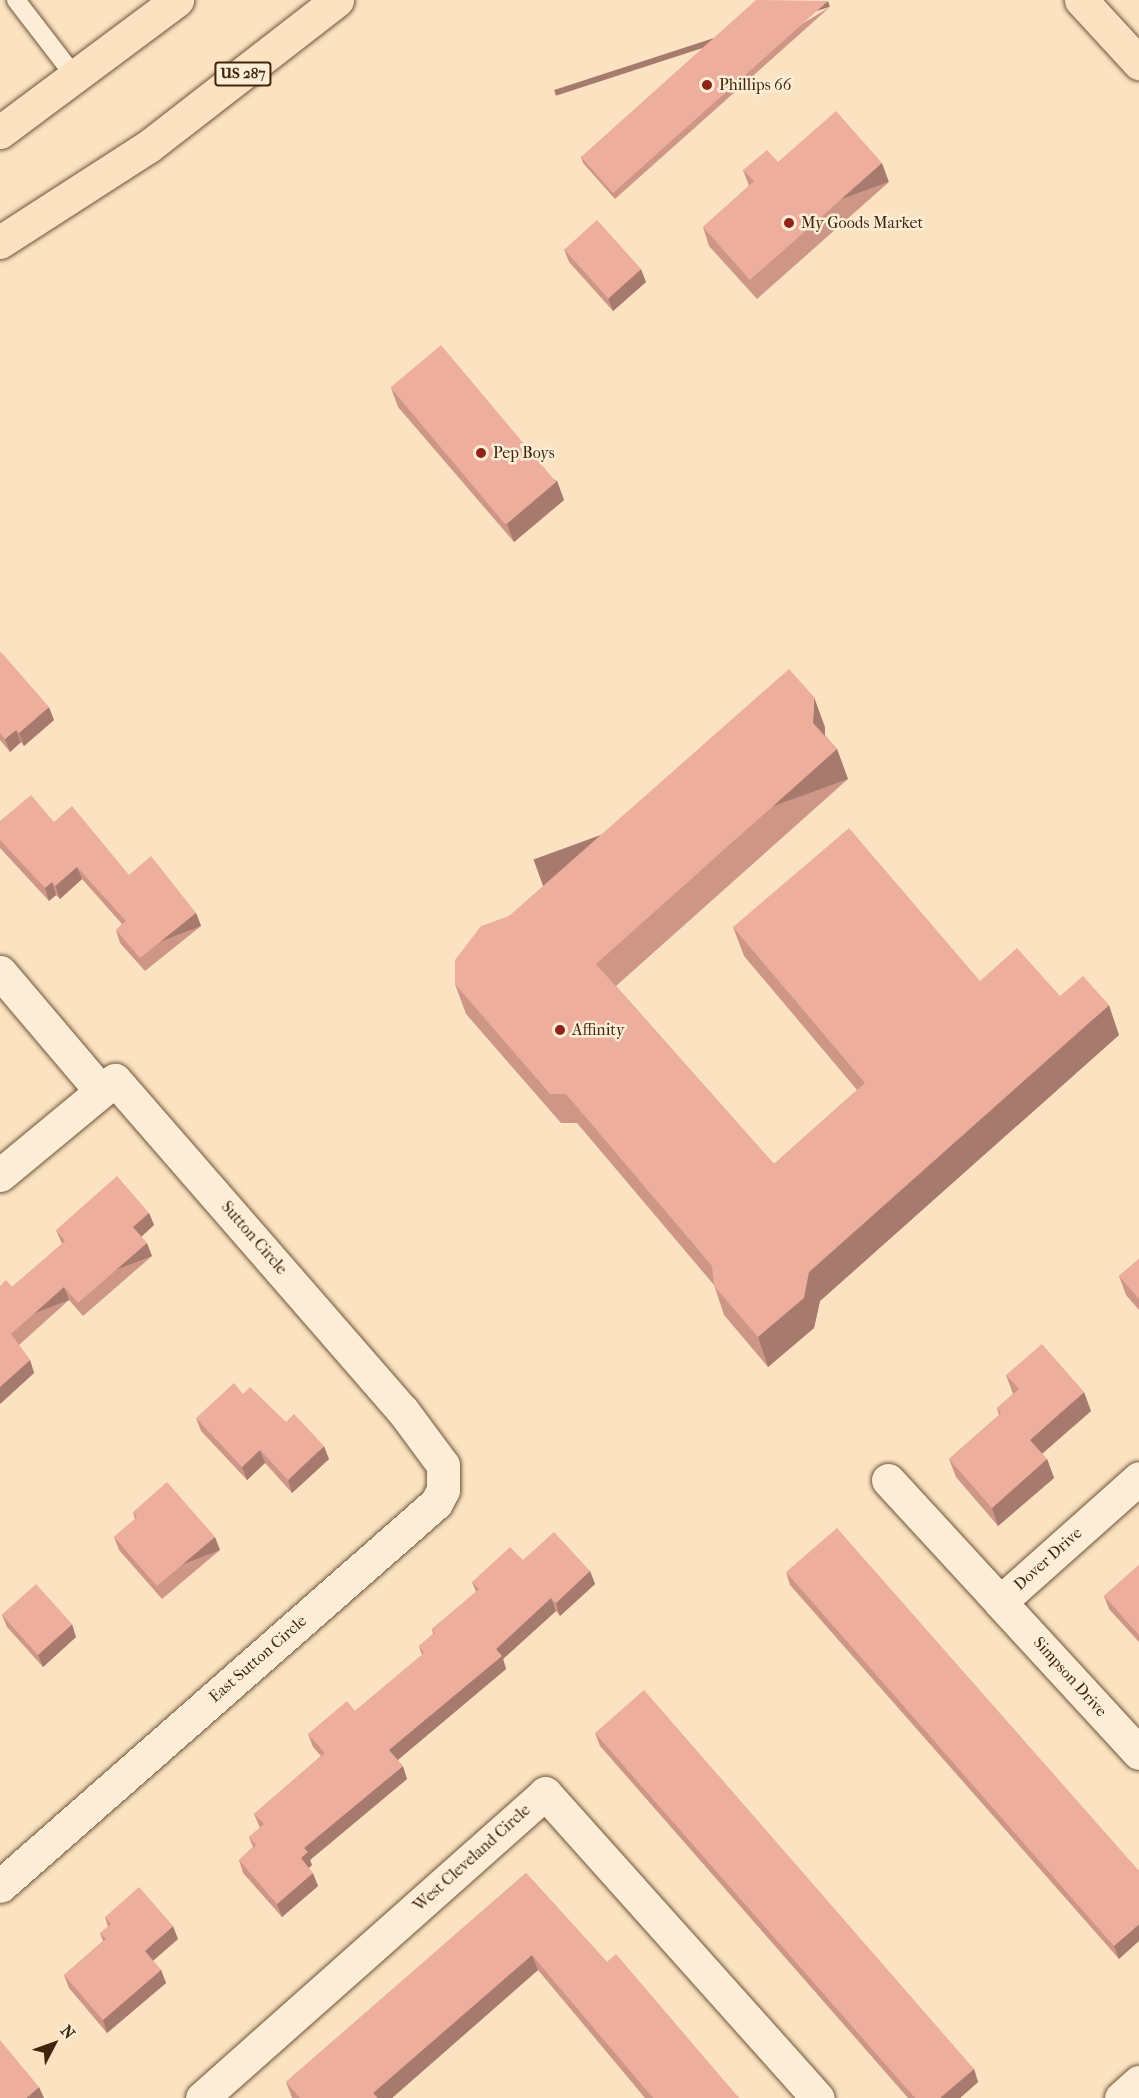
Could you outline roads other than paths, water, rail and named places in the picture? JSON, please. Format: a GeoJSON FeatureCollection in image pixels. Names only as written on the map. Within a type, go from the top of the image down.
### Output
{"type":"FeatureCollection","features":[{"type":"Feature","properties":{"kind":"main road"},"geometry":{"type":"LineString","coordinates":[[0,132],[76,78],[177,0]]}},
{"type":"Feature","properties":{"kind":"main road","name":"US 287"},"geometry":{"type":"LineString","coordinates":[[0,242],[149,146],[337,0]]}},
{"type":"Feature","properties":{"kind":"main road"},"geometry":{"type":"LineString","coordinates":[[1081,0],[1139,63]]}},
{"type":"Feature","properties":{"kind":"street"},"geometry":{"type":"LineString","coordinates":[[0,972],[101,1091],[0,1175]]}},
{"type":"Feature","properties":{"kind":"street","name":"Sutton Circle"},"geometry":{"type":"LineString","coordinates":[[101,1091],[115,1080],[402,1411]]}},
{"type":"Feature","properties":{"kind":"street","name":"East Sutton Circle"},"geometry":{"type":"LineString","coordinates":[[0,1886],[436,1503],[443,1490],[443,1465],[402,1411]]}},
{"type":"Feature","properties":{"kind":"street","name":"Dover Drive"},"geometry":{"type":"LineString","coordinates":[[888,1480],[1000,1602],[1139,1478]]}},
{"type":"Feature","properties":{"kind":"street","name":"Simpson Drive"},"geometry":{"type":"LineString","coordinates":[[1000,1602],[1139,1753]]}},
{"type":"Feature","properties":{"kind":"street","name":"West Cleveland Circle"},"geometry":{"type":"LineString","coordinates":[[201,2098],[545,1793],[818,2098]]}},
{"type":"Feature","properties":{"kind":"street"},"geometry":{"type":"LineString","coordinates":[[1121,2098],[1139,2082]]}},
{"type":"Feature","properties":{"kind":"lane"},"geometry":{"type":"LineString","coordinates":[[16,0],[76,78]]}},
{"type":"Feature","properties":{"kind":"place","name":"Phillips 66"},"geometry":{"type":"Point","coordinates":[707,85]}},
{"type":"Feature","properties":{"kind":"place","name":"My Goods Market"},"geometry":{"type":"Point","coordinates":[789,223]}},
{"type":"Feature","properties":{"kind":"place","name":"Pep Boys"},"geometry":{"type":"Point","coordinates":[481,453]}},
{"type":"Feature","properties":{"kind":"place","name":"Affinity"},"geometry":{"type":"Point","coordinates":[560,1030]}}]}
